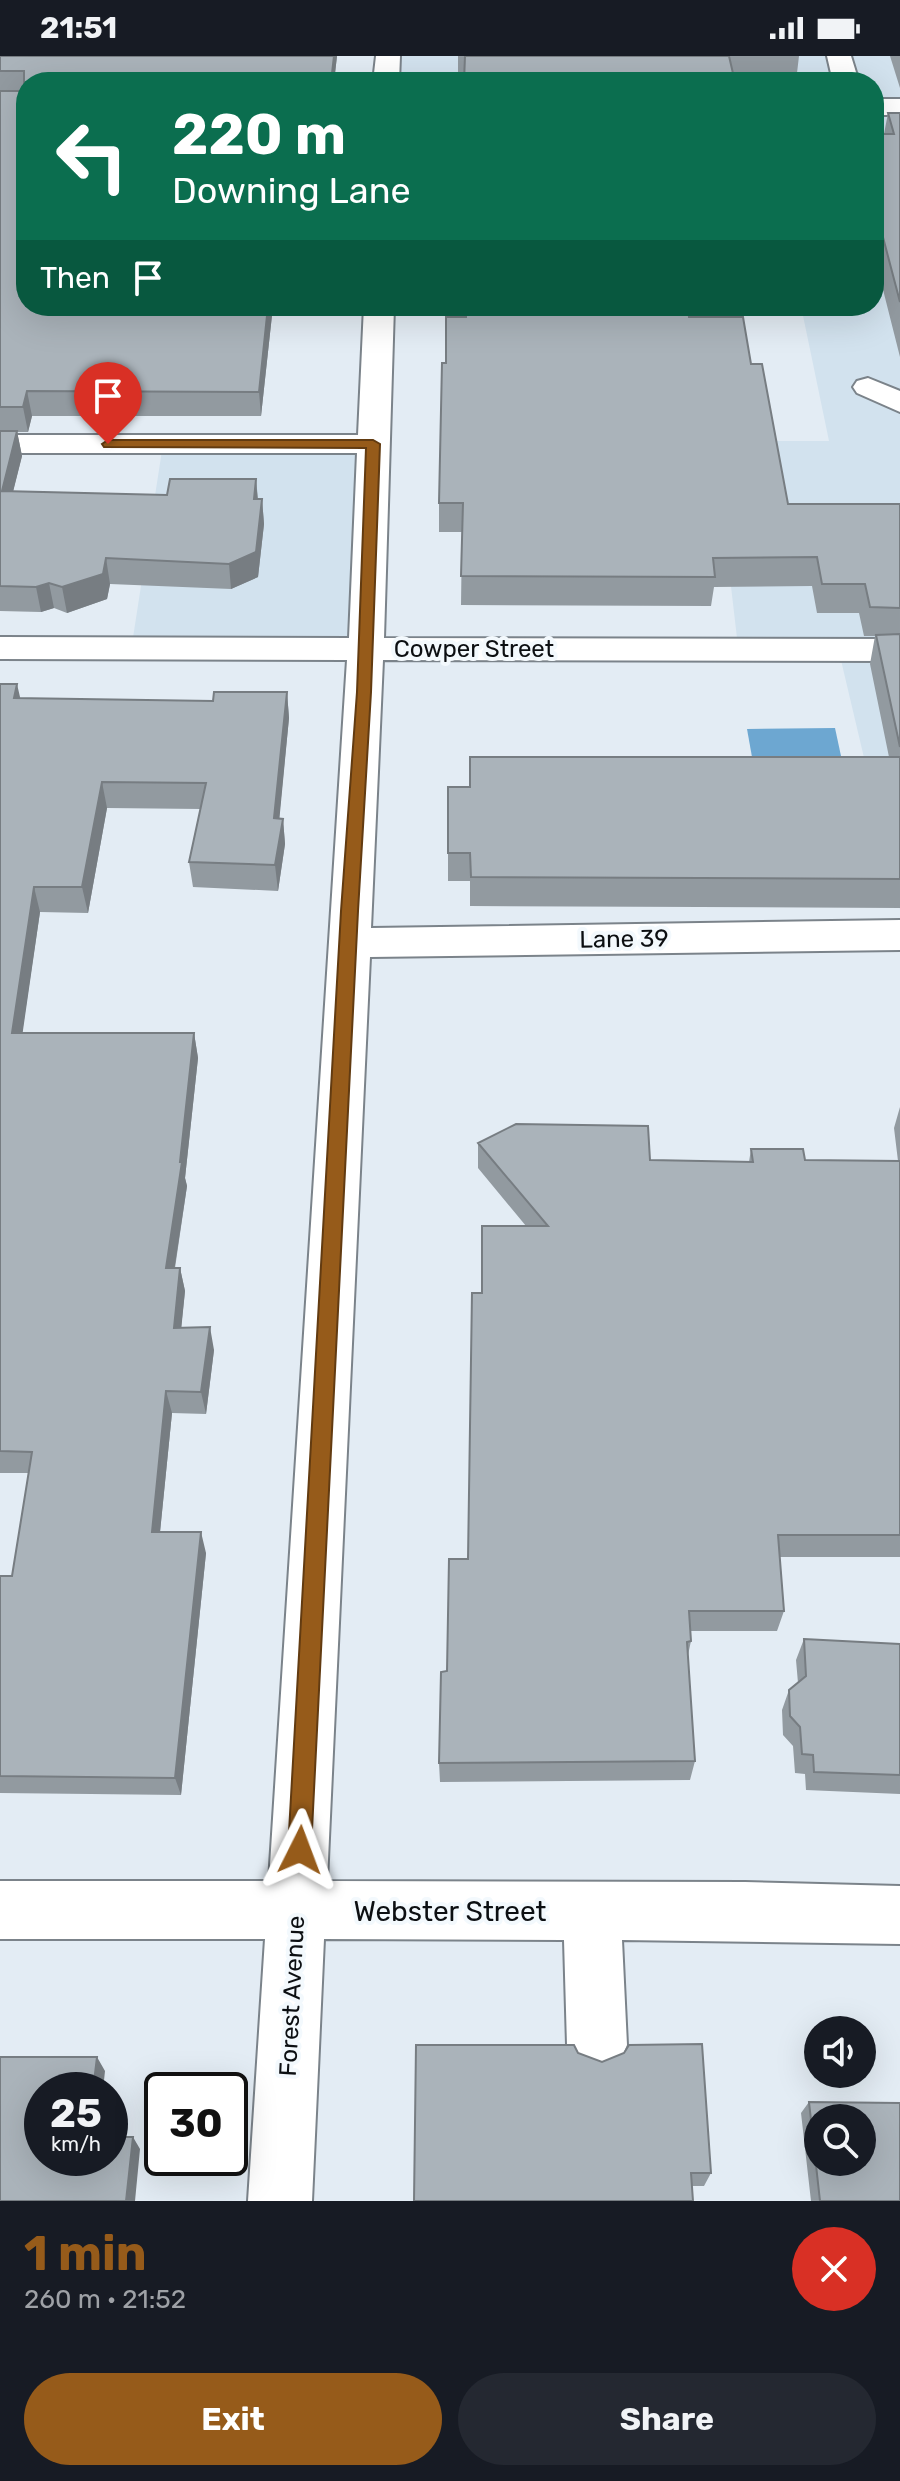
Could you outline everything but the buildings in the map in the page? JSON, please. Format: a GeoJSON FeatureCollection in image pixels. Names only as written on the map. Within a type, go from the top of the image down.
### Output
{"type":"FeatureCollection","features":[{"type":"Feature","properties":{"kind":"street","name":"Forest Avenue"},"geometry":{"type":"LineString","coordinates":[[280,2201],[365,649],[379,316]]}},
{"type":"Feature","properties":{"kind":"street"},"geometry":{"type":"LineString","coordinates":[[868,387],[900,403]]}},
{"type":"Feature","properties":{"kind":"street"},"geometry":{"type":"LineString","coordinates":[[0,444],[373,444]]}},
{"type":"Feature","properties":{"kind":"street","name":"Cowper Street"},"geometry":{"type":"LineString","coordinates":[[0,648],[900,650]]}},
{"type":"Feature","properties":{"kind":"street","name":"Lane 39"},"geometry":{"type":"LineString","coordinates":[[348,943],[900,935]]}},
{"type":"Feature","properties":{"kind":"street","name":"Webster Street"},"geometry":{"type":"LineString","coordinates":[[0,1910],[900,1915]]}},
{"type":"Feature","properties":{"kind":"street"},"geometry":{"type":"LineString","coordinates":[[592,1912],[597,2045]]}},
{"type":"Feature","properties":{"kind":"shaded area"},"geometry":{"type":"Polygon","coordinates":[[[388,56],[900,56],[900,910],[840,656],[739,655],[714,441],[829,441],[803,316],[884,316],[884,72],[387,72],[388,56]]]}},
{"type":"Feature","properties":{"kind":"shaded area"},"geometry":{"type":"Polygon","coordinates":[[[163,444],[373,444],[365,649],[132,644],[163,444]]]}},
{"type":"Feature","properties":{"kind":"water"},"geometry":{"type":"Polygon","coordinates":[[[835,728],[841,756],[752,757],[747,729],[835,728]]]}},
{"type":"Feature","properties":{"kind":"route"},"geometry":{"type":"LineString","coordinates":[[108,444],[373,444],[364,692],[349,911],[300,1850]]}}]}
